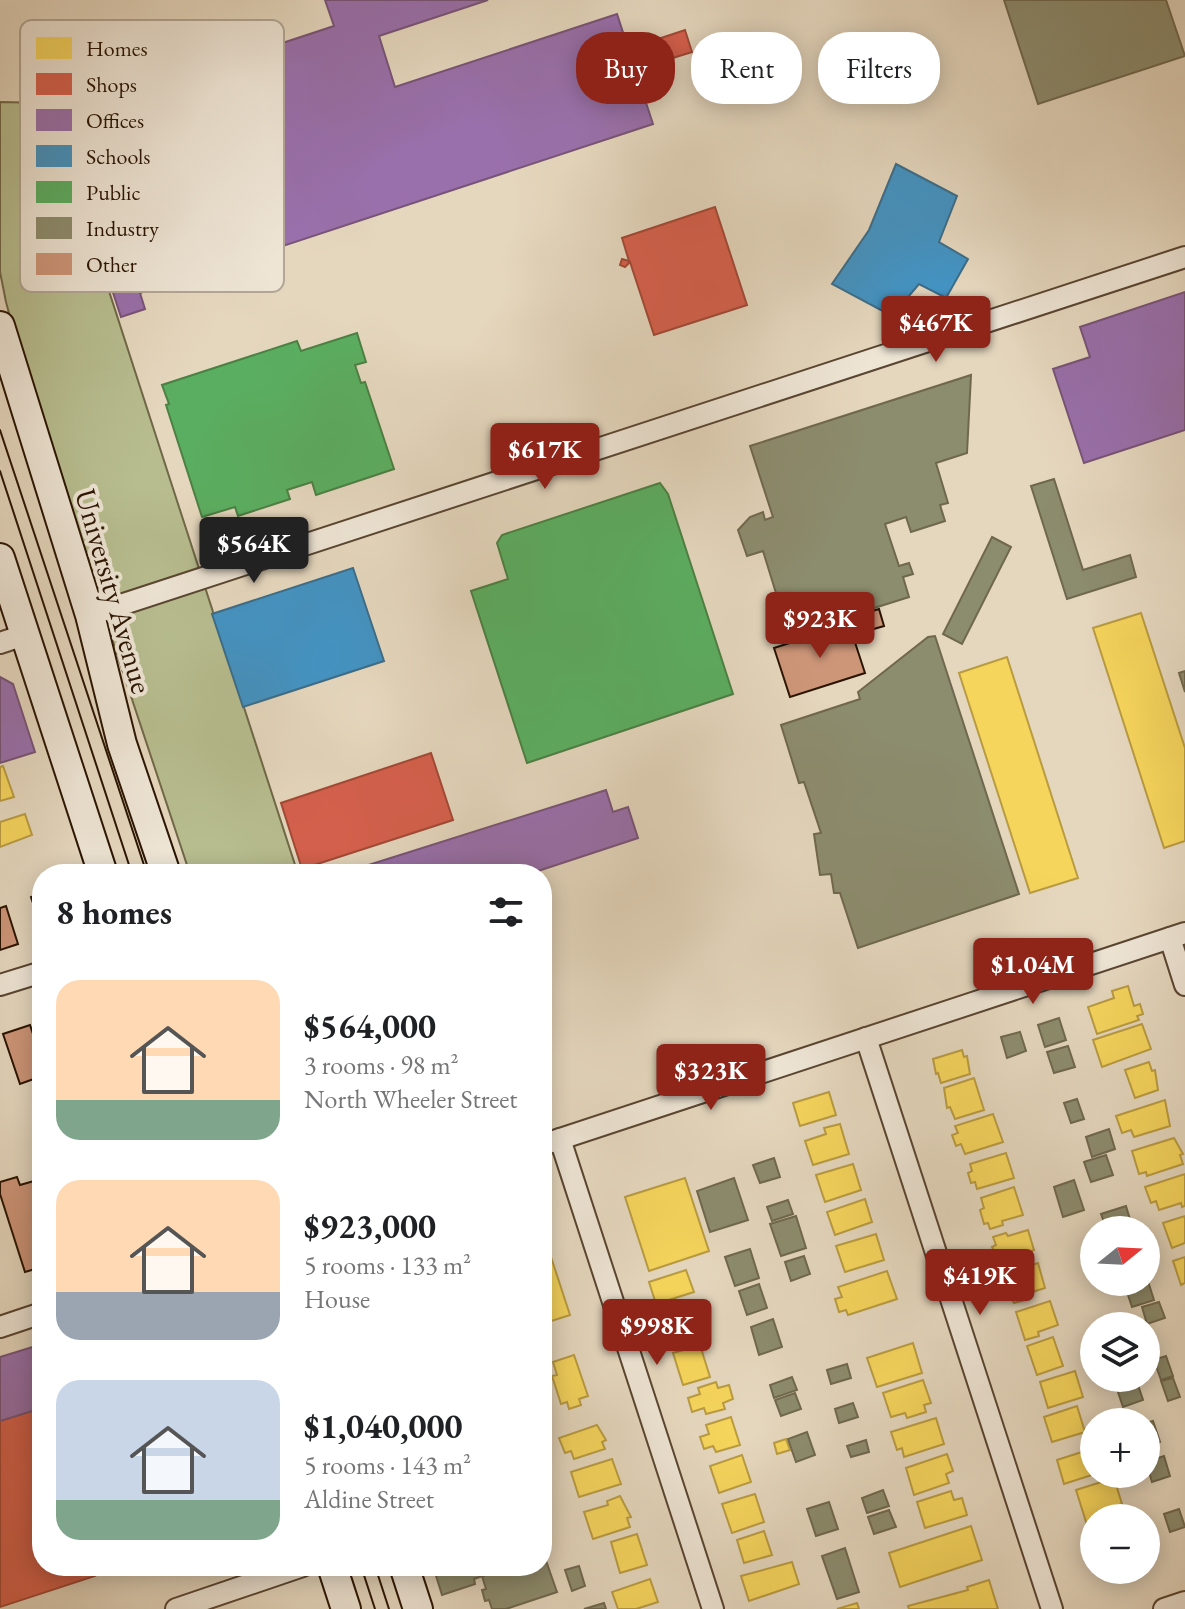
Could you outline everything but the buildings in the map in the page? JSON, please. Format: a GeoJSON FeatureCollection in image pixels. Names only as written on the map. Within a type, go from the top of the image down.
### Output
{"type":"FeatureCollection","features":[{"type":"Feature","properties":{"kind":"main road","name":"University Avenue"},"geometry":{"type":"LineString","coordinates":[[0,326],[18,392],[90,615],[122,744],[163,864]]}},
{"type":"Feature","properties":{"kind":"main road"},"geometry":{"type":"LineString","coordinates":[[0,558],[12,639],[99,864]]}},
{"type":"Feature","properties":{"kind":"main road"},"geometry":{"type":"LineString","coordinates":[[335,1576],[346,1609]]}},
{"type":"Feature","properties":{"kind":"main road"},"geometry":{"type":"LineString","coordinates":[[407,1576],[418,1609]]}},
{"type":"Feature","properties":{"kind":"street"},"geometry":{"type":"LineString","coordinates":[[90,615],[1185,257]]}},
{"type":"Feature","properties":{"kind":"street"},"geometry":{"type":"LineString","coordinates":[[552,1142],[1177,935],[1185,985]]}},
{"type":"Feature","properties":{"kind":"street"},"geometry":{"type":"LineString","coordinates":[[0,985],[32,975]]}},
{"type":"Feature","properties":{"kind":"street"},"geometry":{"type":"LineString","coordinates":[[866,1038],[1052,1609]]}},
{"type":"Feature","properties":{"kind":"street"},"geometry":{"type":"LineString","coordinates":[[552,1145],[713,1609]]}},
{"type":"Feature","properties":{"kind":"street"},"geometry":{"type":"LineString","coordinates":[[0,1327],[32,1316]]}},
{"type":"Feature","properties":{"kind":"street"},"geometry":{"type":"LineString","coordinates":[[176,1609],[273,1576]]}},
{"type":"Feature","properties":{"kind":"street"},"geometry":{"type":"LineString","coordinates":[[1164,1609],[1185,1602]]}},
{"type":"Feature","properties":{"kind":"green space"},"geometry":{"type":"Polygon","coordinates":[[[0,102],[20,102],[20,292],[109,292],[295,864],[187,864],[29,389],[0,272],[0,102]]]}},
{"type":"Feature","properties":{"kind":"tram line"},"geometry":{"type":"LineString","coordinates":[[0,430],[144,864]]}},
{"type":"Feature","properties":{"kind":"tram line"},"geometry":{"type":"LineString","coordinates":[[0,471],[129,864]]}},
{"type":"Feature","properties":{"kind":"tram line"},"geometry":{"type":"LineString","coordinates":[[364,1576],[375,1609]]}},
{"type":"Feature","properties":{"kind":"tram line"},"geometry":{"type":"LineString","coordinates":[[378,1576],[389,1609]]}}]}
